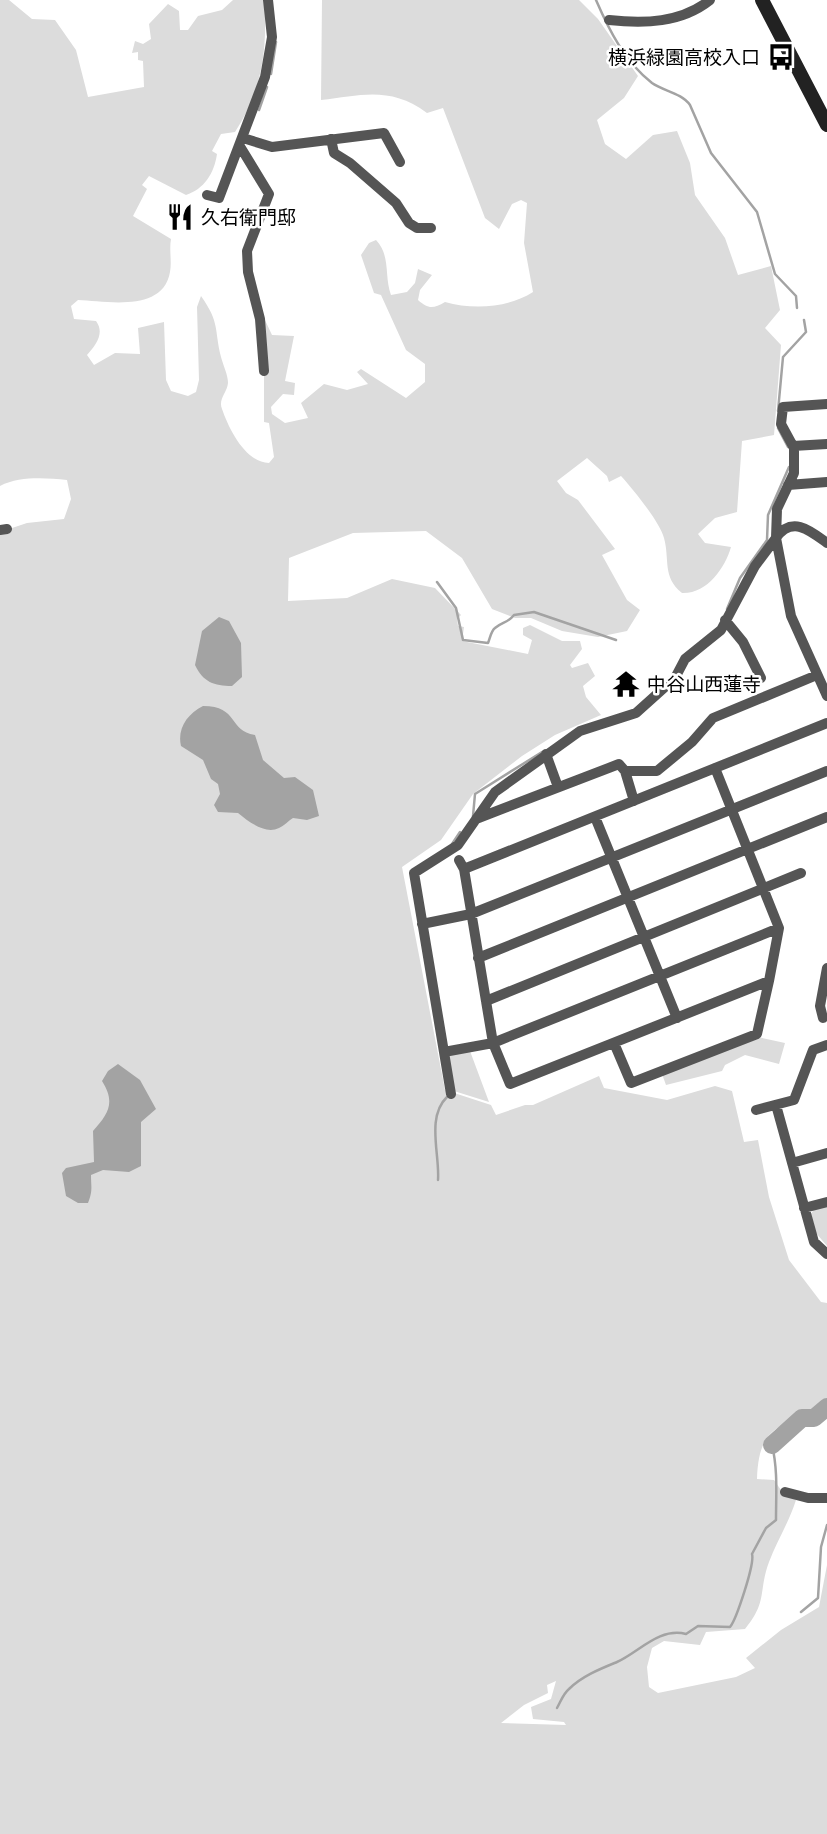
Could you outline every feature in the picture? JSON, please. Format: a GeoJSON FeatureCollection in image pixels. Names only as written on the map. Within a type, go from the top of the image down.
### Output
{"type":"FeatureCollection","features":[{"type":"Feature","properties":{"kind":"street"},"geometry":{"type":"LineString","coordinates":[[207,195],[219,198],[265,77],[272,37],[268,0]]}},
{"type":"Feature","properties":{"kind":"street"},"geometry":{"type":"LineString","coordinates":[[609,20],[651,23],[677,17],[710,0]]}},
{"type":"Feature","properties":{"kind":"street"},"geometry":{"type":"LineString","coordinates":[[762,0],[827,125]]}},
{"type":"Feature","properties":{"kind":"street"},"geometry":{"type":"LineString","coordinates":[[242,143],[272,147],[384,133],[400,162]]}},
{"type":"Feature","properties":{"kind":"street"},"geometry":{"type":"LineString","coordinates":[[331,139],[334,153],[396,202],[409,223],[417,228],[431,228]]}},
{"type":"Feature","properties":{"kind":"street"},"geometry":{"type":"LineString","coordinates":[[242,143],[269,194],[247,251],[248,272],[260,319],[264,371]]}},
{"type":"Feature","properties":{"kind":"street"},"geometry":{"type":"LineString","coordinates":[[827,404],[783,407],[781,424],[793,446],[794,473],[777,509],[776,538],[792,616],[827,696]]}},
{"type":"Feature","properties":{"kind":"street"},"geometry":{"type":"LineString","coordinates":[[793,446],[827,444]]}},
{"type":"Feature","properties":{"kind":"street"},"geometry":{"type":"LineString","coordinates":[[788,485],[827,482]]}},
{"type":"Feature","properties":{"kind":"street"},"geometry":{"type":"LineString","coordinates":[[769,981],[510,1084],[493,1043],[458,857],[476,819],[495,792],[580,731],[636,713],[675,678],[685,659],[721,630],[755,566],[779,533],[800,526],[808,528],[827,543]]}},
{"type":"Feature","properties":{"kind":"street"},"geometry":{"type":"LineString","coordinates":[[725,620],[743,642],[770,695]]}},
{"type":"Feature","properties":{"kind":"street"},"geometry":{"type":"LineString","coordinates":[[625,771],[657,771],[692,743],[713,718],[817,675]]}},
{"type":"Feature","properties":{"kind":"street"},"geometry":{"type":"LineString","coordinates":[[452,1094],[414,873],[458,857],[594,817],[827,723]]}},
{"type":"Feature","properties":{"kind":"street"},"geometry":{"type":"LineString","coordinates":[[546,754],[558,787]]}},
{"type":"Feature","properties":{"kind":"street"},"geometry":{"type":"LineString","coordinates":[[476,819],[619,764],[625,771],[635,801]]}},
{"type":"Feature","properties":{"kind":"street"},"geometry":{"type":"LineString","coordinates":[[614,1043],[631,1083],[757,1034],[779,928],[715,768]]}},
{"type":"Feature","properties":{"kind":"street"},"geometry":{"type":"LineString","coordinates":[[422,924],[471,915],[827,771]]}},
{"type":"Feature","properties":{"kind":"street"},"geometry":{"type":"LineString","coordinates":[[594,817],[677,1018]]}},
{"type":"Feature","properties":{"kind":"street"},"geometry":{"type":"LineString","coordinates":[[478,958],[827,817]]}},
{"type":"Feature","properties":{"kind":"street"},"geometry":{"type":"LineString","coordinates":[[486,1001],[801,873]]}},
{"type":"Feature","properties":{"kind":"street"},"geometry":{"type":"LineString","coordinates":[[444,1052],[493,1043],[779,928]]}},
{"type":"Feature","properties":{"kind":"street"},"geometry":{"type":"LineString","coordinates":[[823,1018],[820,1006],[827,968]]}},
{"type":"Feature","properties":{"kind":"street"},"geometry":{"type":"LineString","coordinates":[[756,1110],[794,1100],[813,1050],[827,1045]]}},
{"type":"Feature","properties":{"kind":"street"},"geometry":{"type":"LineString","coordinates":[[776,1105],[814,1242],[827,1254]]}},
{"type":"Feature","properties":{"kind":"street"},"geometry":{"type":"LineString","coordinates":[[792,1163],[827,1153]]}},
{"type":"Feature","properties":{"kind":"street"},"geometry":{"type":"LineString","coordinates":[[804,1208],[827,1202]]}},
{"type":"Feature","properties":{"kind":"street"},"geometry":{"type":"LineString","coordinates":[[785,1492],[808,1498],[827,1498]]}},
{"type":"Feature","properties":{"kind":"shaded area"},"geometry":{"type":"Polygon","coordinates":[[[0,0],[9,0],[32,19],[55,20],[76,50],[88,97],[144,87],[143,61],[138,60],[138,52],[132,53],[135,41],[143,44],[151,39],[149,24],[168,4],[179,11],[180,30],[188,30],[198,16],[222,10],[233,0],[264,0],[264,52],[257,85],[235,132],[221,134],[212,151],[217,154],[207,180],[186,195],[149,176],[142,185],[147,189],[133,216],[171,239],[171,268],[165,285],[157,294],[132,302],[78,300],[71,306],[74,319],[96,321],[99,325],[98,339],[87,355],[94,365],[115,353],[140,354],[138,328],[164,322],[166,380],[171,391],[188,396],[196,392],[199,380],[197,307],[201,296],[214,320],[227,377],[222,409],[239,443],[245,451],[260,461],[269,463],[274,457],[269,423],[264,422],[264,318],[272,335],[294,336],[285,381],[295,383],[294,395],[283,394],[271,407],[272,414],[285,423],[308,418],[301,403],[324,384],[347,390],[368,384],[357,372],[361,369],[406,398],[425,382],[425,364],[406,350],[381,295],[374,293],[361,255],[369,243],[376,240],[384,253],[391,295],[407,292],[415,283],[418,269],[432,275],[420,290],[418,300],[428,306],[434,307],[445,302],[490,306],[513,301],[533,292],[524,243],[527,203],[521,200],[512,204],[499,229],[485,218],[443,108],[427,113],[401,99],[376,95],[321,100],[322,0],[579,0],[598,19],[638,76],[624,98],[597,120],[605,144],[626,159],[653,135],[677,131],[690,163],[695,195],[725,238],[738,275],[771,266],[780,310],[765,328],[781,345],[774,435],[742,441],[737,512],[715,518],[698,534],[705,543],[731,547],[719,571],[707,584],[691,592],[682,593],[676,587],[669,574],[664,538],[652,515],[621,476],[609,482],[607,476],[587,458],[557,481],[566,493],[578,500],[615,549],[602,555],[627,600],[640,610],[627,631],[598,637],[562,631],[531,618],[515,618],[492,609],[462,558],[426,531],[353,533],[289,558],[288,601],[347,598],[392,579],[435,588],[461,615],[457,619],[458,626],[464,627],[462,641],[528,654],[532,640],[523,635],[523,628],[530,625],[562,641],[580,641],[582,649],[570,665],[572,668],[588,663],[595,676],[583,686],[586,697],[601,715],[555,735],[522,756],[473,794],[441,840],[402,867],[445,1090],[491,1105],[496,1115],[533,1105],[599,1076],[604,1088],[667,1100],[715,1086],[732,1091],[744,1142],[758,1140],[769,1197],[789,1260],[821,1302],[827,1303],[827,1401],[777,1428],[763,1445],[757,1479],[774,1480],[783,1493],[796,1500],[769,1562],[760,1603],[752,1619],[745,1629],[706,1632],[700,1645],[664,1641],[652,1648],[647,1667],[649,1687],[658,1693],[736,1677],[755,1668],[746,1658],[781,1630],[819,1607],[827,1565],[827,1834],[0,1834],[0,532],[27,523],[64,519],[71,499],[67,480],[24,479],[0,486],[0,0]],[[556,1681],[547,1685],[548,1693],[524,1705],[501,1723],[566,1725],[564,1722],[533,1719],[531,1707],[551,1699],[556,1681]]]}},
{"type":"Feature","properties":{"kind":"shaded area"},"geometry":{"type":"Polygon","coordinates":[[[219,617],[229,621],[241,643],[242,677],[232,686],[210,682],[195,665],[202,631],[219,617]]]}},
{"type":"Feature","properties":{"kind":"shaded area"},"geometry":{"type":"Polygon","coordinates":[[[203,706],[223,710],[246,733],[255,735],[263,760],[284,778],[295,777],[313,790],[319,816],[307,820],[293,818],[279,828],[268,830],[238,813],[218,812],[214,805],[220,794],[218,784],[211,779],[203,760],[181,746],[180,740],[184,723],[192,713],[203,706]]]}},
{"type":"Feature","properties":{"kind":"shaded area"},"geometry":{"type":"Polygon","coordinates":[[[758,1037],[785,1043],[779,1064],[745,1055],[725,1065],[722,1071],[666,1085],[662,1074],[758,1037]]]}},
{"type":"Feature","properties":{"kind":"shaded area"},"geometry":{"type":"Polygon","coordinates":[[[470,1051],[489,1102],[454,1091],[448,1055],[470,1051]]]}},
{"type":"Feature","properties":{"kind":"shaded area"},"geometry":{"type":"Polygon","coordinates":[[[118,1064],[140,1080],[156,1109],[141,1122],[141,1166],[129,1172],[103,1170],[91,1175],[88,1203],[78,1203],[66,1196],[62,1173],[66,1168],[94,1162],[93,1131],[106,1114],[109,1102],[102,1081],[108,1071],[118,1064]]]}},
{"type":"Feature","properties":{"kind":"shaded area"},"geometry":{"type":"Polygon","coordinates":[[[827,1206],[827,1246],[816,1233],[811,1214],[814,1209],[827,1206]]]}},
{"type":"Feature","properties":{"kind":"waterway"},"geometry":{"type":"LineString","coordinates":[[596,0],[612,34],[642,75],[690,105],[711,153],[757,212],[775,274],[796,296],[797,308]]}},
{"type":"Feature","properties":{"kind":"waterway"},"geometry":{"type":"LineString","coordinates":[[271,74],[276,42]]}},
{"type":"Feature","properties":{"kind":"waterway"},"geometry":{"type":"LineString","coordinates":[[259,110],[267,87]]}},
{"type":"Feature","properties":{"kind":"waterway"},"geometry":{"type":"LineString","coordinates":[[778,411],[783,357],[806,332],[804,320]]}},
{"type":"Feature","properties":{"kind":"waterway"},"geometry":{"type":"LineString","coordinates":[[778,428],[788,447]]}},
{"type":"Feature","properties":{"kind":"waterway"},"geometry":{"type":"LineString","coordinates":[[727,609],[740,578],[767,540],[768,515],[789,467]]}},
{"type":"Feature","properties":{"kind":"waterway"},"geometry":{"type":"LineString","coordinates":[[437,582],[456,608],[463,640],[488,643],[492,631],[514,615],[534,612],[616,640]]}},
{"type":"Feature","properties":{"kind":"waterway"},"geometry":{"type":"LineString","coordinates":[[473,816],[475,794],[542,752]]}},
{"type":"Feature","properties":{"kind":"waterway"},"geometry":{"type":"LineString","coordinates":[[452,844],[460,832]]}},
{"type":"Feature","properties":{"kind":"waterway"},"geometry":{"type":"LineString","coordinates":[[438,1180],[435,1125],[441,1105],[447,1097]]}},
{"type":"Feature","properties":{"kind":"waterway"},"geometry":{"type":"LineString","coordinates":[[772,1445],[802,1418],[814,1418],[827,1407]]}},
{"type":"Feature","properties":{"kind":"waterway"},"geometry":{"type":"LineString","coordinates":[[557,1708],[565,1693],[574,1684],[625,1658],[658,1637],[686,1634],[698,1626],[730,1627],[751,1569],[752,1554],[766,1528],[776,1520],[776,1473],[772,1445]]}},
{"type":"Feature","properties":{"kind":"waterway"},"geometry":{"type":"LineString","coordinates":[[801,1612],[818,1598],[821,1547],[827,1525]]}},
{"type":"Feature","properties":{"kind":"place","name":"横浜緑園高校入口"},"geometry":{"type":"Point","coordinates":[781,57]}},
{"type":"Feature","properties":{"kind":"place","name":"久右衛門邸"},"geometry":{"type":"Point","coordinates":[180,217]}},
{"type":"Feature","properties":{"kind":"place","name":"中谷山西蓮寺"},"geometry":{"type":"Point","coordinates":[626,684]}}]}
